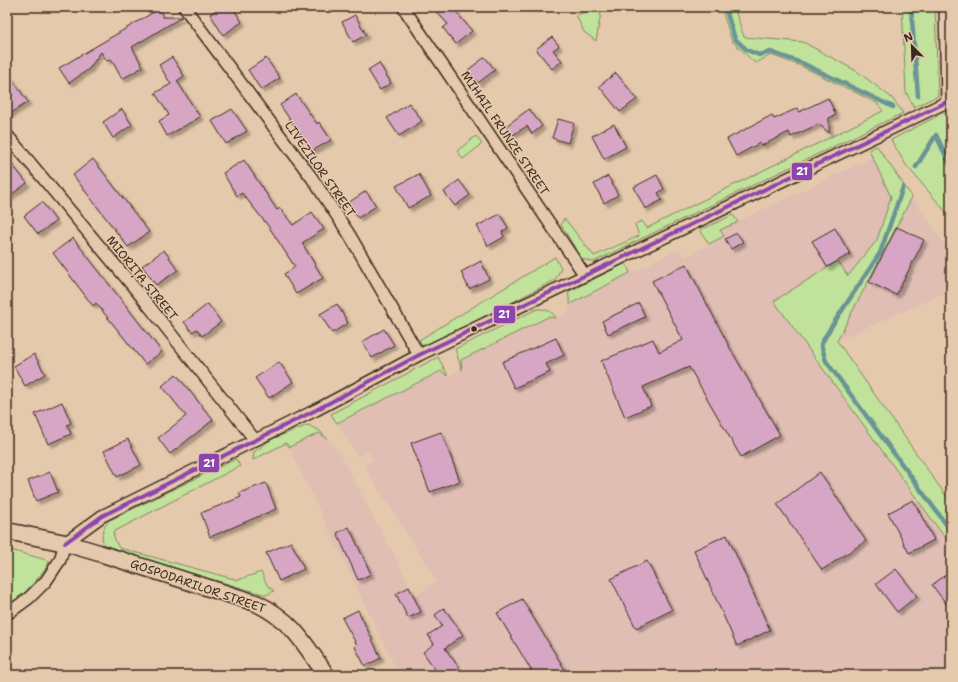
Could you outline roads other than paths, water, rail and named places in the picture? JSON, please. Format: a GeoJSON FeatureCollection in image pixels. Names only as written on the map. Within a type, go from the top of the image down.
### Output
{"type":"FeatureCollection","features":[{"type":"Feature","properties":{"kind":"street","name":"LIVEZILOR STREET"},"geometry":{"type":"LineString","coordinates":[[184,7],[276,129],[341,221],[419,355]]}},
{"type":"Feature","properties":{"kind":"street","name":"MIHAIL FRUNZE STREET"},"geometry":{"type":"LineString","coordinates":[[403,7],[584,274]]}},
{"type":"Feature","properties":{"kind":"street"},"geometry":{"type":"LineString","coordinates":[[7,614],[29,598],[46,581],[60,560],[65,543],[102,516],[255,440],[419,355],[584,274],[949,101],[945,7]]}},
{"type":"Feature","properties":{"kind":"street","name":"MIORIȚA STREET"},"geometry":{"type":"LineString","coordinates":[[7,135],[141,296],[255,440]]}},
{"type":"Feature","properties":{"kind":"street","name":"GOSPODARILOR STREET"},"geometry":{"type":"LineString","coordinates":[[7,531],[65,543],[256,603],[280,616],[299,635],[326,675]]}},
{"type":"Feature","properties":{"kind":"waterway"},"geometry":{"type":"LineString","coordinates":[[725,7],[735,39],[747,50],[759,55],[771,52],[802,63],[893,107]]}},
{"type":"Feature","properties":{"kind":"waterway"},"geometry":{"type":"LineString","coordinates":[[911,7],[918,96]]}},
{"type":"Feature","properties":{"kind":"waterway"},"geometry":{"type":"LineString","coordinates":[[936,135],[951,167]]}},
{"type":"Feature","properties":{"kind":"waterway"},"geometry":{"type":"LineString","coordinates":[[916,167],[936,135]]}},
{"type":"Feature","properties":{"kind":"waterway"},"geometry":{"type":"LineString","coordinates":[[903,187],[880,253],[821,344],[826,361],[951,531]]}}]}
